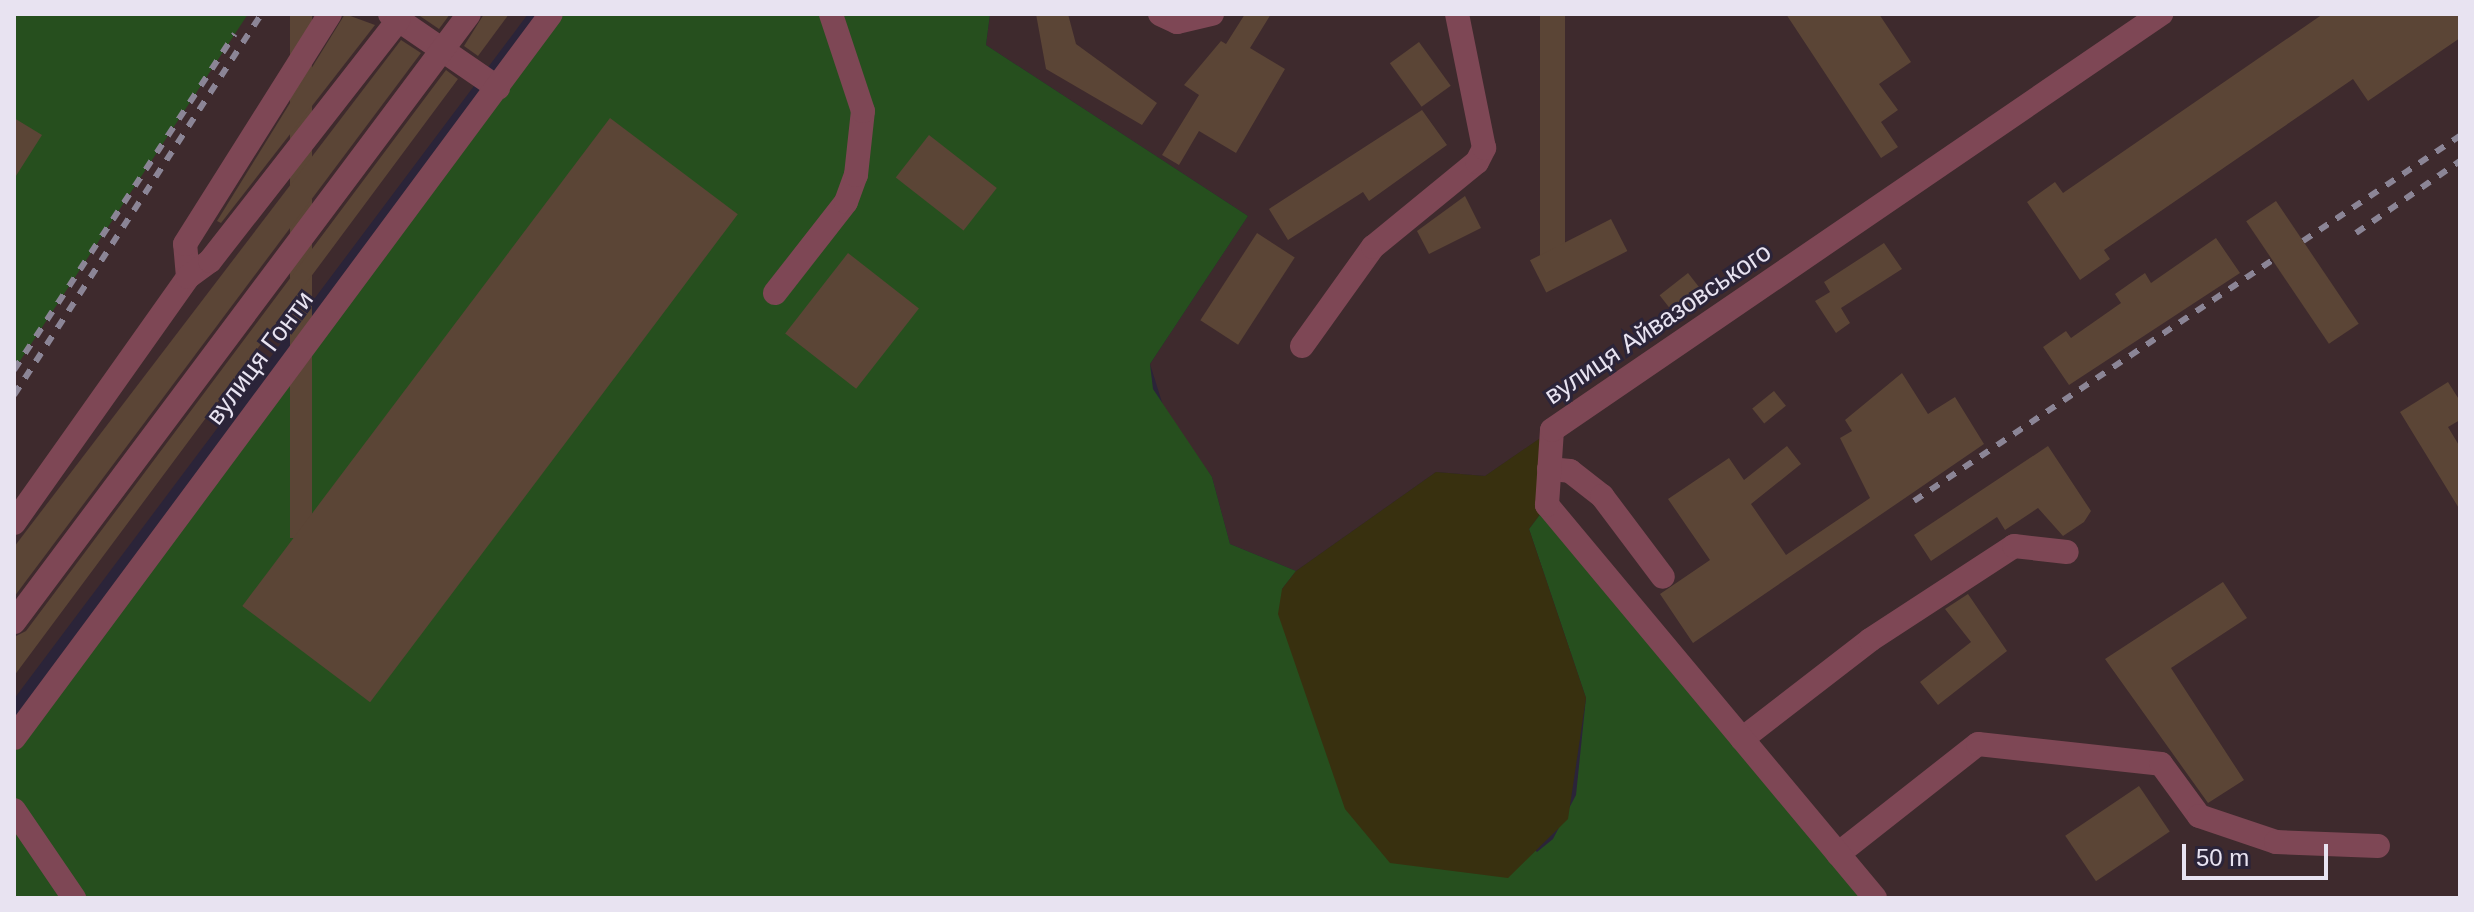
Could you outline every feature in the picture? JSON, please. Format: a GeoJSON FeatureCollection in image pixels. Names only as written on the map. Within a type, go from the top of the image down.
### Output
{"type":"FeatureCollection","features":[{"type":"Feature","properties":{"kind":"street"},"geometry":{"type":"LineString","coordinates":[[188,277],[185,244],[330,14]]}},
{"type":"Feature","properties":{"kind":"street"},"geometry":{"type":"LineString","coordinates":[[14,622],[469,14]]}},
{"type":"Feature","properties":{"kind":"street","name":"вулиця Гонти"},"geometry":{"type":"LineString","coordinates":[[14,738],[551,14]]}},
{"type":"Feature","properties":{"kind":"street"},"geometry":{"type":"LineString","coordinates":[[775,293],[846,202],[856,175],[863,111],[831,14]]}},
{"type":"Feature","properties":{"kind":"street"},"geometry":{"type":"LineString","coordinates":[[1160,14],[1177,22],[1212,14]]}},
{"type":"Feature","properties":{"kind":"street"},"geometry":{"type":"LineString","coordinates":[[1302,346],[1373,247],[1477,162],[1484,148],[1457,14]]}},
{"type":"Feature","properties":{"kind":"street","name":"вулиця Айвазовського"},"geometry":{"type":"LineString","coordinates":[[1875,898],[1547,505],[1552,430],[2161,14]]}},
{"type":"Feature","properties":{"kind":"street"},"geometry":{"type":"LineString","coordinates":[[14,523],[188,277],[210,261],[394,17],[444,48],[498,88]]}},
{"type":"Feature","properties":{"kind":"street"},"geometry":{"type":"LineString","coordinates":[[1549,469],[1570,471],[1602,496],[1663,577]]}},
{"type":"Feature","properties":{"kind":"street"},"geometry":{"type":"LineString","coordinates":[[1742,739],[1870,640],[2014,546],[2067,552]]}},
{"type":"Feature","properties":{"kind":"street"},"geometry":{"type":"LineString","coordinates":[[1838,854],[1978,744],[2161,764],[2199,816],[2276,842],[2378,846]]}},
{"type":"Feature","properties":{"kind":"street"},"geometry":{"type":"LineString","coordinates":[[14,810],[74,898]]}},
{"type":"Feature","properties":{"kind":"shaded area"},"geometry":{"type":"Polygon","coordinates":[[[14,14],[528,14],[14,699],[14,14]]]}},
{"type":"Feature","properties":{"kind":"shaded area"},"geometry":{"type":"Polygon","coordinates":[[[990,14],[2460,14],[2460,898],[1875,898],[1547,505],[1551,431],[1485,476],[1436,472],[1296,571],[1230,544],[1212,477],[1166,415],[1150,364],[1248,216],[986,45],[990,14]]]}},
{"type":"Feature","properties":{"kind":"green space"},"geometry":{"type":"Polygon","coordinates":[[[14,14],[248,14],[14,370],[14,14]]]}},
{"type":"Feature","properties":{"kind":"green space"},"geometry":{"type":"Polygon","coordinates":[[[551,14],[990,14],[986,45],[1248,216],[1150,364],[1153,389],[1212,477],[1230,544],[1296,571],[1282,589],[1537,852],[1553,839],[1576,795],[1586,698],[1529,529],[1547,505],[1875,898],[14,898],[14,738],[551,14]]]}},
{"type":"Feature","properties":{"kind":"sand"},"geometry":{"type":"Polygon","coordinates":[[[1552,430],[1547,505],[1529,529],[1586,698],[1568,819],[1508,878],[1390,863],[1345,809],[1278,614],[1282,589],[1296,571],[1436,472],[1485,476],[1552,430]]]}},
{"type":"Feature","properties":{"kind":"building"},"geometry":{"type":"Polygon","coordinates":[[[290,14],[312,14],[312,538],[290,538],[290,14]]]}},
{"type":"Feature","properties":{"kind":"building"},"geometry":{"type":"Polygon","coordinates":[[[345,14],[375,25],[221,223],[217,221],[345,14]]]}},
{"type":"Feature","properties":{"kind":"building"},"geometry":{"type":"Polygon","coordinates":[[[417,14],[450,14],[439,29],[417,14]]]}},
{"type":"Feature","properties":{"kind":"building"},"geometry":{"type":"Polygon","coordinates":[[[484,14],[509,14],[478,56],[464,46],[484,14]]]}},
{"type":"Feature","properties":{"kind":"building"},"geometry":{"type":"Polygon","coordinates":[[[1036,14],[1068,14],[1076,44],[1157,103],[1142,125],[1046,69],[1036,14]]]}},
{"type":"Feature","properties":{"kind":"building"},"geometry":{"type":"Polygon","coordinates":[[[1245,14],[1271,14],[1250,48],[1285,69],[1236,153],[1199,131],[1179,165],[1162,155],[1199,95],[1184,85],[1221,41],[1226,44],[1245,14]]]}},
{"type":"Feature","properties":{"kind":"building"},"geometry":{"type":"Polygon","coordinates":[[[1540,14],[1565,14],[1565,265],[1540,265],[1540,14]]]}},
{"type":"Feature","properties":{"kind":"building"},"geometry":{"type":"Polygon","coordinates":[[[1786,14],[1879,14],[1911,62],[1879,84],[1898,110],[1881,122],[1898,147],[1881,158],[1786,14]]]}},
{"type":"Feature","properties":{"kind":"building"},"geometry":{"type":"Polygon","coordinates":[[[2323,14],[2460,14],[2460,38],[2368,101],[2353,79],[2104,250],[2110,259],[2080,280],[2027,202],[2055,182],[2063,193],[2323,14]]]}},
{"type":"Feature","properties":{"kind":"building"},"geometry":{"type":"Polygon","coordinates":[[[401,40],[421,53],[14,597],[14,547],[401,40]]]}},
{"type":"Feature","properties":{"kind":"building"},"geometry":{"type":"Polygon","coordinates":[[[1419,42],[1451,86],[1422,107],[1390,63],[1419,42]]]}},
{"type":"Feature","properties":{"kind":"building"},"geometry":{"type":"Polygon","coordinates":[[[446,70],[458,79],[14,676],[14,637],[26,631],[446,70]]]}},
{"type":"Feature","properties":{"kind":"building"},"geometry":{"type":"Polygon","coordinates":[[[1422,110],[1447,145],[1369,201],[1363,192],[1288,240],[1269,209],[1422,110]]]}},
{"type":"Feature","properties":{"kind":"building"},"geometry":{"type":"Polygon","coordinates":[[[14,118],[42,135],[14,179],[14,118]]]}},
{"type":"Feature","properties":{"kind":"building"},"geometry":{"type":"Polygon","coordinates":[[[610,118],[738,214],[370,702],[242,606],[610,118]]]}},
{"type":"Feature","properties":{"kind":"building"},"geometry":{"type":"Polygon","coordinates":[[[929,135],[997,188],[964,230],[896,178],[929,135]]]}},
{"type":"Feature","properties":{"kind":"building"},"geometry":{"type":"Polygon","coordinates":[[[1465,196],[1481,228],[1429,254],[1417,231],[1465,196]]]}},
{"type":"Feature","properties":{"kind":"building"},"geometry":{"type":"Polygon","coordinates":[[[2276,201],[2359,324],[2329,344],[2246,221],[2276,201]]]}},
{"type":"Feature","properties":{"kind":"building"},"geometry":{"type":"Polygon","coordinates":[[[1611,219],[1627,251],[1546,292],[1530,260],[1611,219]]]}},
{"type":"Feature","properties":{"kind":"building"},"geometry":{"type":"Polygon","coordinates":[[[1257,233],[1295,258],[1238,345],[1200,320],[1257,233]]]}},
{"type":"Feature","properties":{"kind":"building"},"geometry":{"type":"Polygon","coordinates":[[[2216,238],[2240,273],[2069,385],[2043,347],[2066,331],[2071,338],[2121,303],[2115,294],[2145,273],[2151,283],[2216,238]]]}},
{"type":"Feature","properties":{"kind":"building"},"geometry":{"type":"Polygon","coordinates":[[[1884,243],[1902,269],[1841,308],[1850,323],[1836,333],[1815,301],[1830,292],[1824,282],[1884,243]]]}},
{"type":"Feature","properties":{"kind":"building"},"geometry":{"type":"Polygon","coordinates":[[[848,253],[919,308],[856,389],[785,333],[848,253]]]}},
{"type":"Feature","properties":{"kind":"building"},"geometry":{"type":"Polygon","coordinates":[[[1688,273],[1708,299],[1680,321],[1660,295],[1688,273]]]}},
{"type":"Feature","properties":{"kind":"building"},"geometry":{"type":"Polygon","coordinates":[[[1902,373],[1928,414],[1955,397],[1984,444],[1693,643],[1660,594],[1710,560],[1668,499],[1729,458],[1744,480],[1787,446],[1801,464],[1751,504],[1786,555],[1870,498],[1840,438],[1852,431],[1845,420],[1902,373]]]}},
{"type":"Feature","properties":{"kind":"building"},"geometry":{"type":"Polygon","coordinates":[[[2448,382],[2460,401],[2460,420],[2448,427],[2460,447],[2460,510],[2400,412],[2448,382]]]}},
{"type":"Feature","properties":{"kind":"building"},"geometry":{"type":"Polygon","coordinates":[[[1774,391],[1786,406],[1764,423],[1752,409],[1774,391]]]}},
{"type":"Feature","properties":{"kind":"building"},"geometry":{"type":"Polygon","coordinates":[[[2048,446],[2091,511],[2084,522],[2063,536],[2038,508],[2005,530],[1997,517],[1931,561],[1914,535],[2048,446]]]}},
{"type":"Feature","properties":{"kind":"building"},"geometry":{"type":"Polygon","coordinates":[[[2223,582],[2247,618],[2171,668],[2244,780],[2208,803],[2105,659],[2223,582]]]}},
{"type":"Feature","properties":{"kind":"building"},"geometry":{"type":"Polygon","coordinates":[[[1968,594],[2007,651],[1938,705],[1920,682],[1971,642],[1945,609],[1968,594]]]}},
{"type":"Feature","properties":{"kind":"building"},"geometry":{"type":"Polygon","coordinates":[[[2139,786],[2170,832],[2096,881],[2065,836],[2139,786]]]}},
{"type":"Feature","properties":{"kind":"railway"},"geometry":{"type":"LineString","coordinates":[[14,395],[261,14]]}},
{"type":"Feature","properties":{"kind":"railway"},"geometry":{"type":"LineString","coordinates":[[14,370],[235,34]]}},
{"type":"Feature","properties":{"kind":"railway"},"geometry":{"type":"LineString","coordinates":[[2303,241],[2460,136]]}},
{"type":"Feature","properties":{"kind":"railway"},"geometry":{"type":"LineString","coordinates":[[2356,233],[2460,161]]}},
{"type":"Feature","properties":{"kind":"railway"},"geometry":{"type":"LineString","coordinates":[[1914,501],[2273,260]]}}]}
